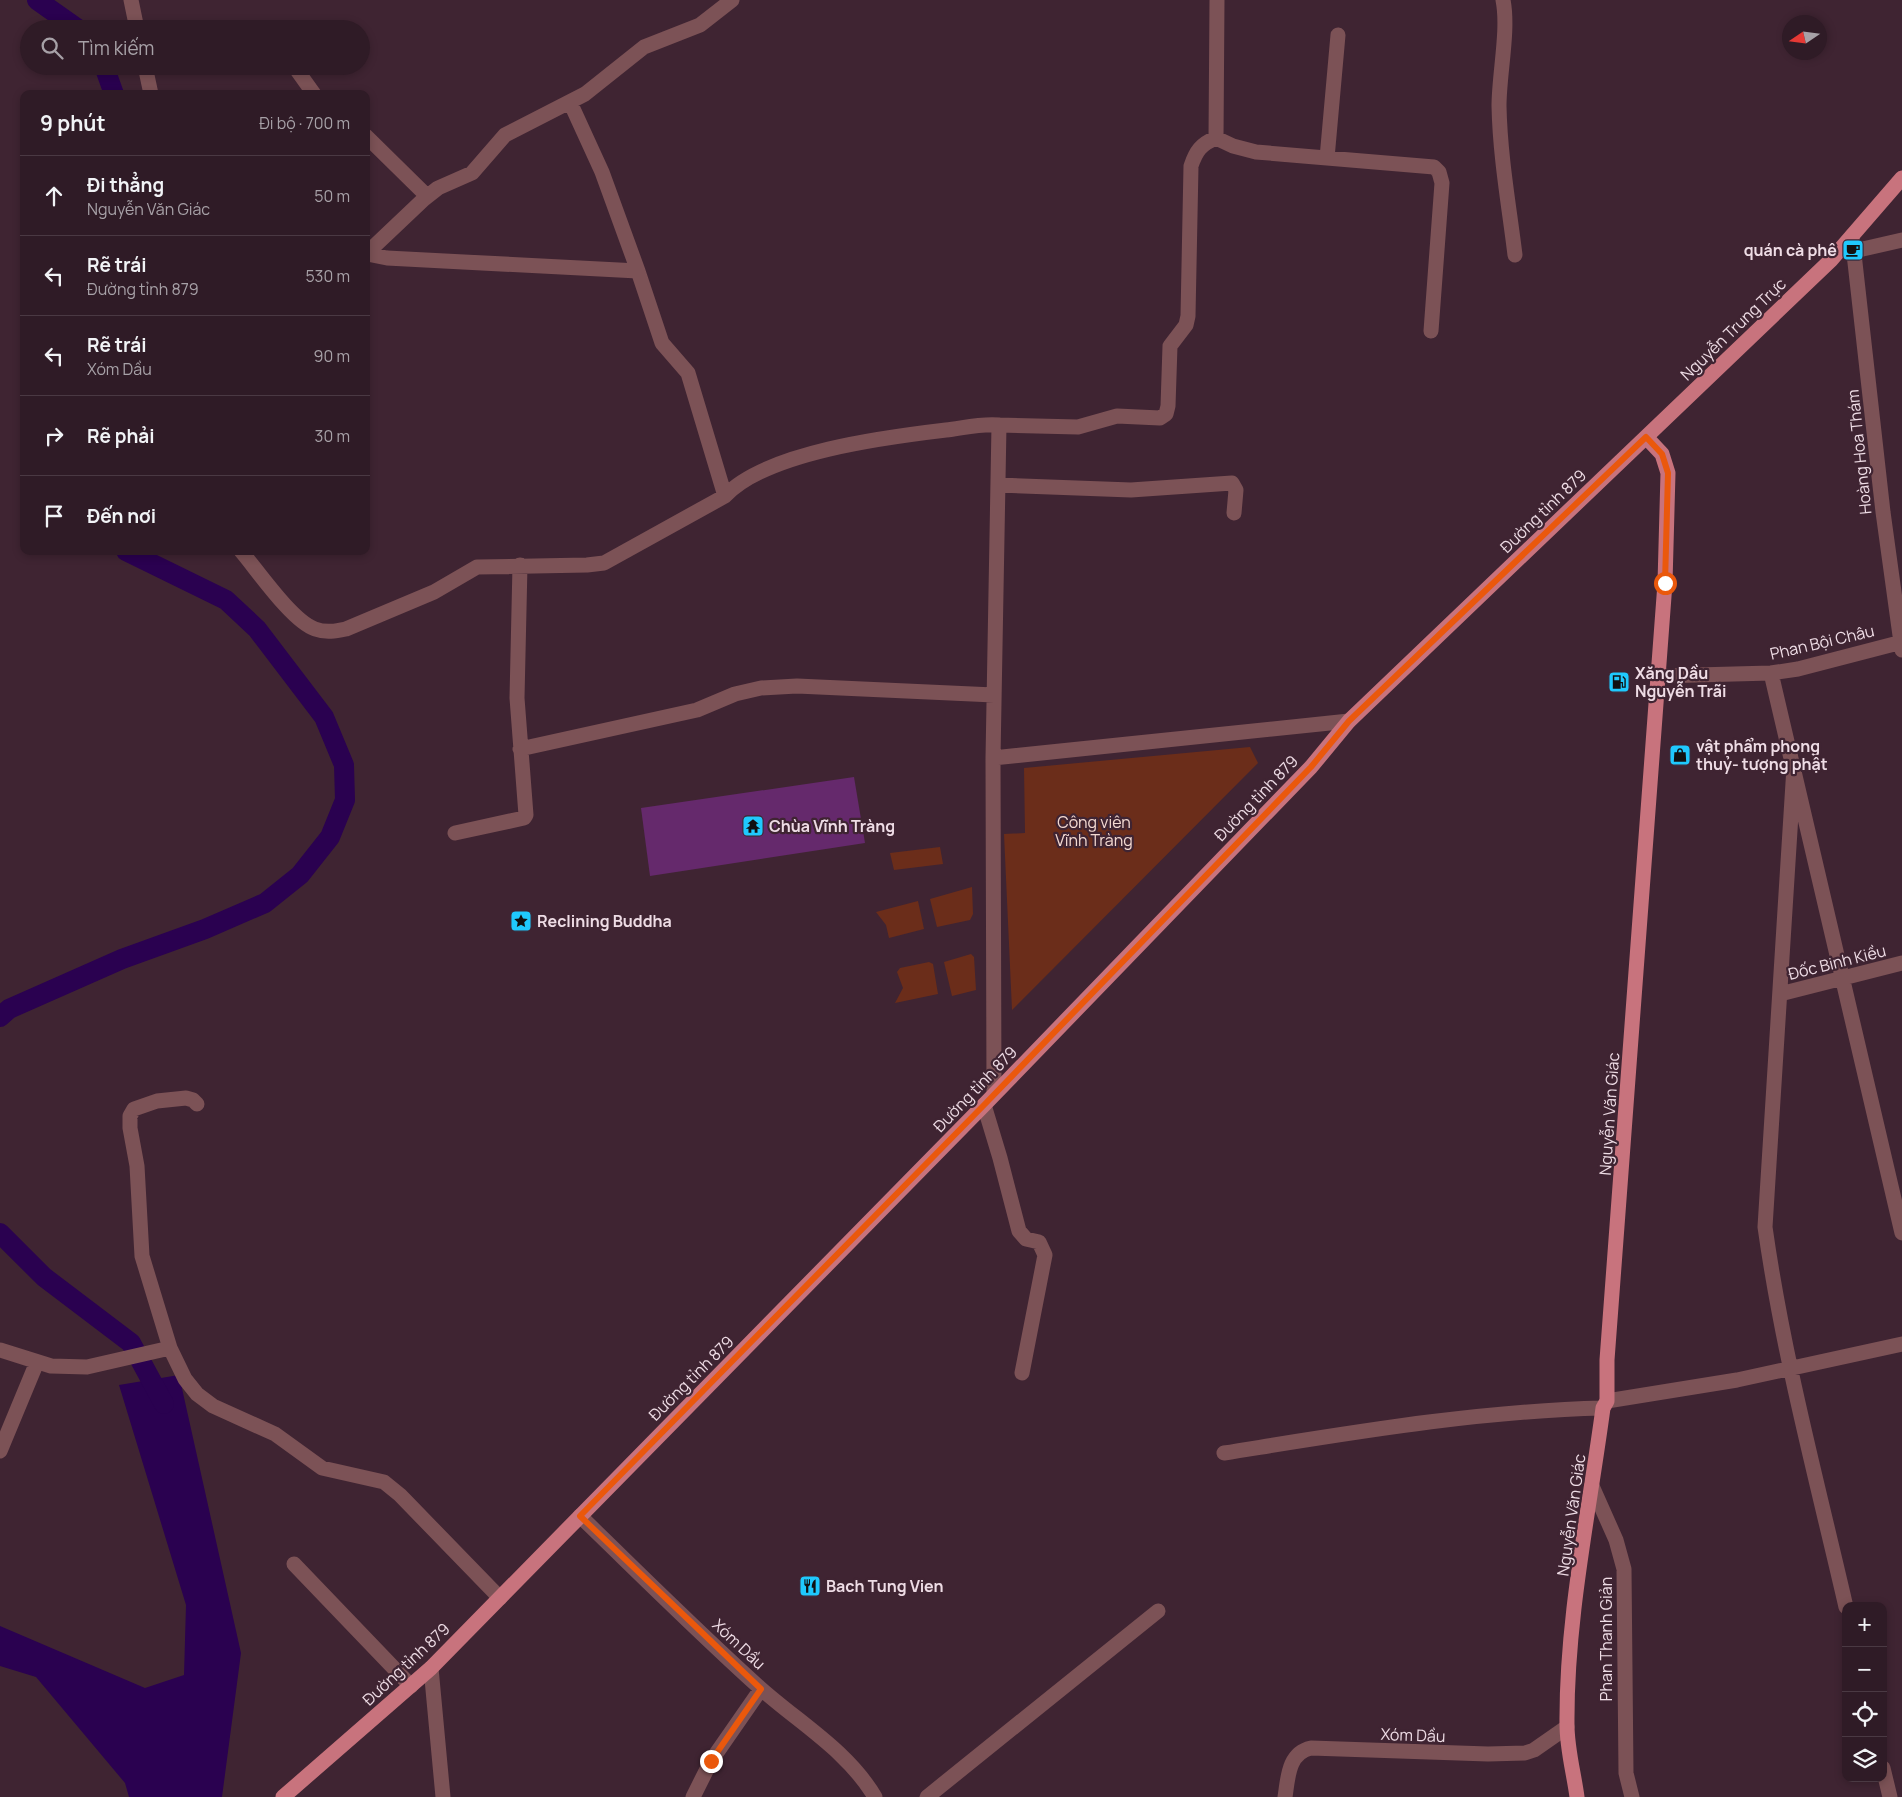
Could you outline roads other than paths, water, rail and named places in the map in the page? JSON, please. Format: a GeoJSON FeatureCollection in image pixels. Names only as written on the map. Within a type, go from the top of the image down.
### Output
{"type":"FeatureCollection","features":[{"type":"Feature","properties":{"kind":"main road","name":"Nguyễn Trung Trực"},"geometry":{"type":"LineString","coordinates":[[1646,437],[1831,260],[1853,243],[1902,178]]}},
{"type":"Feature","properties":{"kind":"main road","name":"Nguyễn Văn Giác"},"geometry":{"type":"LineString","coordinates":[[1577,1797],[1567,1727],[1574,1613],[1605,1405],[1659,676],[1668,473],[1662,454],[1646,437]]}},
{"type":"Feature","properties":{"kind":"main road","name":"Đường tỉnh 879"},"geometry":{"type":"LineString","coordinates":[[283,1797],[323,1760],[432,1668],[989,1100],[1311,767],[1349,721],[1646,437]]}},
{"type":"Feature","properties":{"kind":"street"},"geometry":{"type":"LineString","coordinates":[[131,0],[135,20]]}},
{"type":"Feature","properties":{"kind":"street"},"geometry":{"type":"LineString","coordinates":[[370,251],[427,196],[438,188],[472,173],[505,135],[585,94],[644,46],[700,25],[732,0]]}},
{"type":"Feature","properties":{"kind":"street"},"geometry":{"type":"LineString","coordinates":[[1216,138],[1217,0]]}},
{"type":"Feature","properties":{"kind":"street"},"geometry":{"type":"LineString","coordinates":[[1503,0],[1505,20],[1499,81],[1500,113],[1514,255]]}},
{"type":"Feature","properties":{"kind":"street"},"geometry":{"type":"LineString","coordinates":[[1327,158],[1338,35]]}},
{"type":"Feature","properties":{"kind":"street"},"geometry":{"type":"LineString","coordinates":[[147,75],[150,90]]}},
{"type":"Feature","properties":{"kind":"street"},"geometry":{"type":"LineString","coordinates":[[300,75],[311,90]]}},
{"type":"Feature","properties":{"kind":"street"},"geometry":{"type":"LineString","coordinates":[[570,102],[602,172],[662,343],[688,373],[725,496]]}},
{"type":"Feature","properties":{"kind":"street"},"geometry":{"type":"LineString","coordinates":[[244,555],[300,620],[316,630],[331,632],[346,629],[434,592],[477,567],[604,563],[725,496],[737,483],[790,460],[889,438],[999,425],[1078,427],[1117,416],[1160,418],[1166,414],[1168,406],[1170,346],[1186,325],[1188,316],[1191,166],[1196,153],[1204,143],[1216,138],[1233,146],[1256,152],[1434,167],[1439,172],[1442,183],[1430,331]]}},
{"type":"Feature","properties":{"kind":"street"},"geometry":{"type":"LineString","coordinates":[[370,140],[427,196]]}},
{"type":"Feature","properties":{"kind":"street"},"geometry":{"type":"LineString","coordinates":[[1853,243],[1902,240]]}},
{"type":"Feature","properties":{"kind":"street","name":"Hoàng Hoa Thám"},"geometry":{"type":"LineString","coordinates":[[1853,243],[1883,512],[1901,644]]}},
{"type":"Feature","properties":{"kind":"street"},"geometry":{"type":"LineString","coordinates":[[370,255],[387,258],[638,271]]}},
{"type":"Feature","properties":{"kind":"street"},"geometry":{"type":"LineString","coordinates":[[999,425],[989,1100],[1000,1158],[1019,1230],[1026,1239],[1039,1242],[1044,1255],[1022,1373]]}},
{"type":"Feature","properties":{"kind":"street"},"geometry":{"type":"LineString","coordinates":[[999,485],[1131,490],[1232,483],[1236,490],[1234,513]]}},
{"type":"Feature","properties":{"kind":"street"},"geometry":{"type":"LineString","coordinates":[[455,833],[521,819],[526,815],[517,698],[520,566]]}},
{"type":"Feature","properties":{"kind":"street","name":"Phan Bội Châu"},"geometry":{"type":"LineString","coordinates":[[1659,676],[1771,673],[1798,669],[1901,644]]}},
{"type":"Feature","properties":{"kind":"street"},"geometry":{"type":"LineString","coordinates":[[1771,673],[1902,1233]]}},
{"type":"Feature","properties":{"kind":"street"},"geometry":{"type":"LineString","coordinates":[[520,749],[697,710],[735,694],[761,688],[797,686],[994,695]]}},
{"type":"Feature","properties":{"kind":"street"},"geometry":{"type":"LineString","coordinates":[[993,758],[1349,721]]}},
{"type":"Feature","properties":{"kind":"street"},"geometry":{"type":"LineString","coordinates":[[1794,767],[1765,1228],[1773,1283],[1791,1370],[1845,1602]]}},
{"type":"Feature","properties":{"kind":"street","name":"Đốc Binh Kiều"},"geometry":{"type":"LineString","coordinates":[[1780,994],[1902,963]]}},
{"type":"Feature","properties":{"kind":"street"},"geometry":{"type":"LineString","coordinates":[[197,1104],[193,1100],[186,1098],[157,1101],[134,1109],[130,1116],[130,1128],[137,1166],[142,1256],[167,1349],[185,1379],[197,1394],[214,1406],[275,1434],[322,1468],[384,1482],[400,1495],[500,1598]]}},
{"type":"Feature","properties":{"kind":"street"},"geometry":{"type":"LineString","coordinates":[[1224,1453],[1453,1418],[1605,1405],[1791,1370],[1902,1344]]}},
{"type":"Feature","properties":{"kind":"street"},"geometry":{"type":"LineString","coordinates":[[0,1350],[51,1366],[87,1367],[167,1349]]}},
{"type":"Feature","properties":{"kind":"street"},"geometry":{"type":"LineString","coordinates":[[0,1452],[37,1362]]}},
{"type":"Feature","properties":{"kind":"street","name":"Phan Thanh Giản"},"geometry":{"type":"LineString","coordinates":[[1592,1486],[1616,1540],[1624,1569],[1625,1763],[1628,1788],[1632,1797]]}},
{"type":"Feature","properties":{"kind":"street","name":"Xóm Dầu"},"geometry":{"type":"LineString","coordinates":[[580,1516],[761,1689],[826,1740],[865,1781],[874,1797]]}},
{"type":"Feature","properties":{"kind":"street"},"geometry":{"type":"LineString","coordinates":[[294,1564],[411,1686]]}},
{"type":"Feature","properties":{"kind":"street"},"geometry":{"type":"LineString","coordinates":[[927,1797],[1158,1611]]}},
{"type":"Feature","properties":{"kind":"street"},"geometry":{"type":"LineString","coordinates":[[432,1668],[443,1797]]}},
{"type":"Feature","properties":{"kind":"street"},"geometry":{"type":"LineString","coordinates":[[693,1797],[711,1761],[761,1689]]}},
{"type":"Feature","properties":{"kind":"street","name":"Xóm Dầu"},"geometry":{"type":"LineString","coordinates":[[1284,1797],[1293,1758],[1301,1750],[1311,1748],[1469,1754],[1524,1753],[1534,1750],[1567,1727]]}},
{"type":"Feature","properties":{"kind":"street"},"geometry":{"type":"LineString","coordinates":[[1886,1782],[1890,1797]]}},
{"type":"Feature","properties":{"kind":"waterway"},"geometry":{"type":"LineString","coordinates":[[37,0],[65,20]]}},
{"type":"Feature","properties":{"kind":"waterway"},"geometry":{"type":"LineString","coordinates":[[107,75],[113,90]]}},
{"type":"Feature","properties":{"kind":"waterway"},"geometry":{"type":"LineString","coordinates":[[0,1017],[9,1009],[122,959],[205,929],[265,903],[300,875],[330,837],[345,800],[344,765],[324,717],[257,629],[226,600],[134,555]]}},
{"type":"Feature","properties":{"kind":"waterway"},"geometry":{"type":"LineString","coordinates":[[0,1233],[44,1277],[131,1343],[164,1404]]}},
{"type":"Feature","properties":{"kind":"place","name":"quán cà phê"},"geometry":{"type":"Point","coordinates":[1853,250]}},
{"type":"Feature","properties":{"kind":"place","name":"Xăng Dầu Nguyễn Trãi"},"geometry":{"type":"Point","coordinates":[1619,682]}},
{"type":"Feature","properties":{"kind":"place","name":"vật phẩm phong thuỷ- tượng phật"},"geometry":{"type":"Point","coordinates":[1680,755]}},
{"type":"Feature","properties":{"kind":"place","name":"Chùa Vĩnh Tràng"},"geometry":{"type":"Point","coordinates":[753,826]}},
{"type":"Feature","properties":{"kind":"place","name":"Reclining Buddha"},"geometry":{"type":"Point","coordinates":[521,921]}},
{"type":"Feature","properties":{"kind":"place","name":"Bach Tung Vien"},"geometry":{"type":"Point","coordinates":[810,1586]}},
{"type":"Feature","properties":{"kind":"park label","name":"Công viên Vĩnh Tràng"},"geometry":{"type":"Point","coordinates":[1094,831]}}]}
